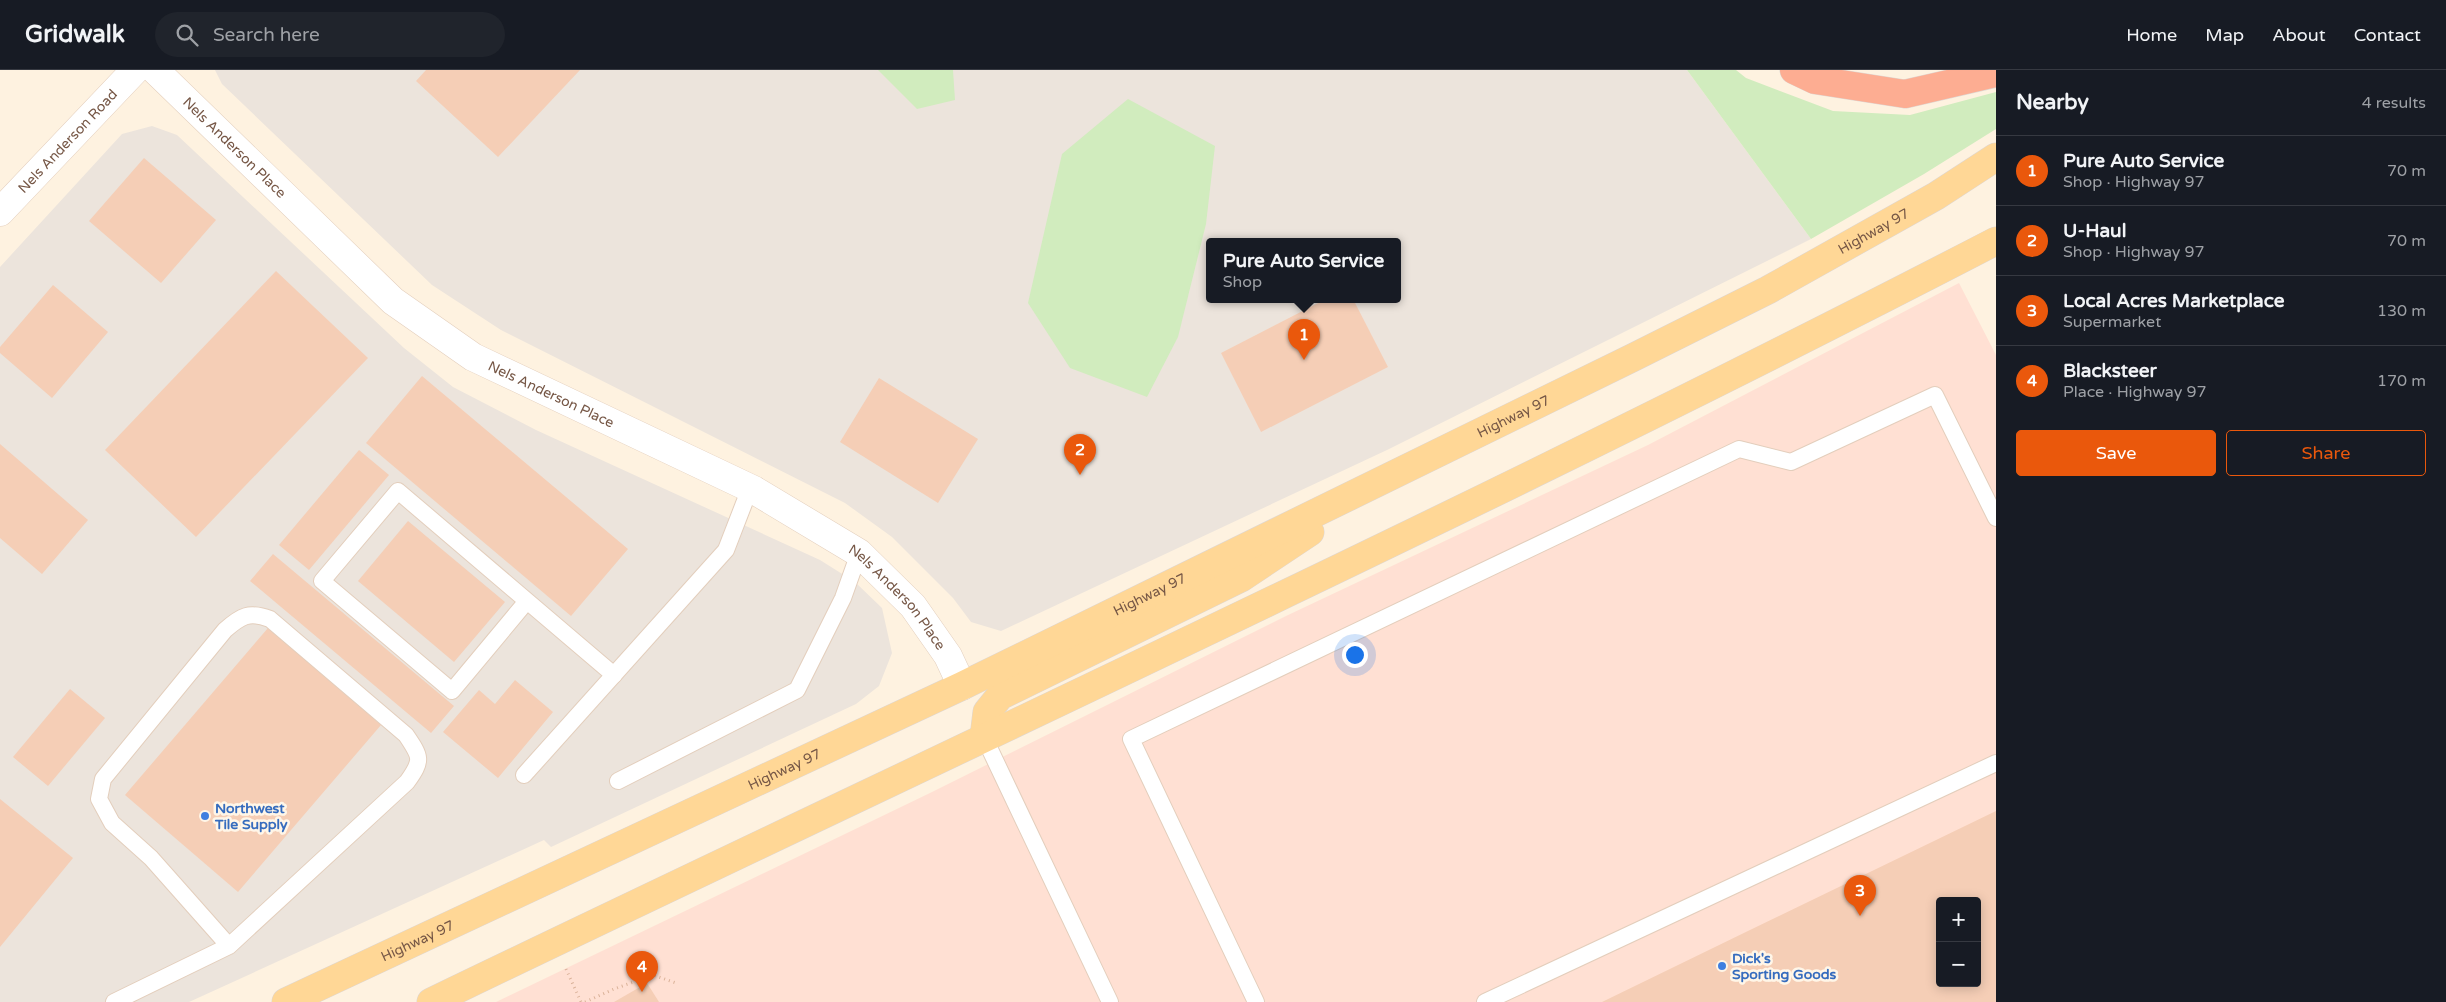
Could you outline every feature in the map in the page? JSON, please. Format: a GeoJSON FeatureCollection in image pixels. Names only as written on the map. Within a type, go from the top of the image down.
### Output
{"type":"FeatureCollection","features":[{"type":"Feature","properties":{"kind":"highway"},"geometry":{"type":"LineString","coordinates":[[1794,70],[1815,80],[1905,94],[1996,73]]}},
{"type":"Feature","properties":{"kind":"main road","name":"Highway 97"},"geometry":{"type":"LineString","coordinates":[[286,1002],[962,686],[1397,474],[1768,290],[1936,196],[1996,157]]}},
{"type":"Feature","properties":{"kind":"main road"},"geometry":{"type":"LineString","coordinates":[[431,1002],[1447,518],[1772,357],[1996,241]]}},
{"type":"Feature","properties":{"kind":"main road"},"geometry":{"type":"LineString","coordinates":[[984,737],[987,712],[1000,696],[1241,578],[1397,474]]}},
{"type":"Feature","properties":{"kind":"street","name":"Nels Anderson Road"},"geometry":{"type":"LineString","coordinates":[[0,212],[135,70]]}},
{"type":"Feature","properties":{"kind":"street","name":"Nels Anderson Place"},"geometry":{"type":"LineString","coordinates":[[155,70],[393,301],[473,357],[750,488],[859,553],[913,606],[948,656],[962,686]]}},
{"type":"Feature","properties":{"kind":"lane"},"geometry":{"type":"LineString","coordinates":[[1256,1002],[1131,739],[1739,449],[1791,462],[1936,395],[1996,518]]}},
{"type":"Feature","properties":{"kind":"lane"},"geometry":{"type":"LineString","coordinates":[[524,775],[726,550],[750,488]]}},
{"type":"Feature","properties":{"kind":"lane"},"geometry":{"type":"LineString","coordinates":[[527,601],[452,691],[322,581],[398,491],[614,675]]}},
{"type":"Feature","properties":{"kind":"lane"},"geometry":{"type":"LineString","coordinates":[[618,781],[797,690],[843,598],[859,553]]}},
{"type":"Feature","properties":{"kind":"lane"},"geometry":{"type":"LineString","coordinates":[[114,1002],[230,946],[407,782],[419,765],[418,753],[406,735],[270,619],[257,614],[240,617],[225,630],[103,779],[98,799],[112,823],[151,858],[230,946]]}},
{"type":"Feature","properties":{"kind":"lane"},"geometry":{"type":"LineString","coordinates":[[984,737],[1106,1001]]}},
{"type":"Feature","properties":{"kind":"lane"},"geometry":{"type":"LineString","coordinates":[[1485,1002],[1996,762]]}},
{"type":"Feature","properties":{"kind":"path"},"geometry":{"type":"LineString","coordinates":[[566,969],[582,1002]]}},
{"type":"Feature","properties":{"kind":"path"},"geometry":{"type":"LineString","coordinates":[[585,1002],[614,988],[654,975],[676,983]]}},
{"type":"Feature","properties":{"kind":"shaded area"},"geometry":{"type":"Polygon","coordinates":[[[215,70],[1687,70],[1811,239],[1387,450],[1001,631],[971,622],[953,598],[892,537],[845,503],[501,330],[432,285],[222,84],[215,70]]]}},
{"type":"Feature","properties":{"kind":"shaded area"},"geometry":{"type":"Polygon","coordinates":[[[152,126],[177,135],[404,348],[453,387],[536,430],[820,560],[855,582],[882,608],[892,653],[879,686],[856,704],[551,847],[544,840],[189,1002],[0,1002],[0,267],[122,134],[152,126]]]}},
{"type":"Feature","properties":{"kind":"shaded area"},"geometry":{"type":"Polygon","coordinates":[[[1959,283],[1996,355],[1996,1002],[496,1002],[930,793],[1286,616],[1648,445],[1959,283]]]}},
{"type":"Feature","properties":{"kind":"green space"},"geometry":{"type":"Polygon","coordinates":[[[878,70],[953,70],[955,100],[917,109],[878,70]]]}},
{"type":"Feature","properties":{"kind":"green space"},"geometry":{"type":"Polygon","coordinates":[[[1687,70],[1736,70],[1746,78],[1833,111],[1910,115],[1996,92],[1996,129],[1924,174],[1811,239],[1687,70]]]}},
{"type":"Feature","properties":{"kind":"green space"},"geometry":{"type":"Polygon","coordinates":[[[1128,99],[1215,146],[1206,224],[1178,337],[1147,397],[1070,368],[1028,303],[1062,154],[1128,99]]]}},
{"type":"Feature","properties":{"kind":"building"},"geometry":{"type":"Polygon","coordinates":[[[426,70],[580,70],[498,157],[416,81],[426,70]]]}},
{"type":"Feature","properties":{"kind":"building"},"geometry":{"type":"Polygon","coordinates":[[[144,158],[216,220],[161,283],[89,221],[144,158]]]}},
{"type":"Feature","properties":{"kind":"building"},"geometry":{"type":"Polygon","coordinates":[[[276,271],[368,358],[196,537],[105,450],[276,271]]]}},
{"type":"Feature","properties":{"kind":"building"},"geometry":{"type":"Polygon","coordinates":[[[53,285],[108,332],[52,398],[0,353],[0,347],[53,285]]]}},
{"type":"Feature","properties":{"kind":"building"},"geometry":{"type":"Polygon","coordinates":[[[1318,303],[1355,303],[1388,367],[1261,432],[1221,353],[1318,303]]]}},
{"type":"Feature","properties":{"kind":"building"},"geometry":{"type":"Polygon","coordinates":[[[422,376],[628,549],[571,616],[366,443],[422,376]]]}},
{"type":"Feature","properties":{"kind":"building"},"geometry":{"type":"Polygon","coordinates":[[[879,378],[978,439],[938,503],[840,442],[879,378]]]}},
{"type":"Feature","properties":{"kind":"building"},"geometry":{"type":"Polygon","coordinates":[[[0,444],[88,520],[42,574],[0,538],[0,444]]]}},
{"type":"Feature","properties":{"kind":"building"},"geometry":{"type":"Polygon","coordinates":[[[359,450],[389,475],[309,570],[279,545],[359,450]]]}},
{"type":"Feature","properties":{"kind":"building"},"geometry":{"type":"Polygon","coordinates":[[[408,521],[505,602],[454,662],[358,581],[408,521]]]}},
{"type":"Feature","properties":{"kind":"building"},"geometry":{"type":"Polygon","coordinates":[[[273,554],[454,706],[431,733],[250,581],[273,554]]]}},
{"type":"Feature","properties":{"kind":"building"},"geometry":{"type":"Polygon","coordinates":[[[268,628],[381,725],[238,892],[125,795],[268,628]]]}},
{"type":"Feature","properties":{"kind":"building"},"geometry":{"type":"Polygon","coordinates":[[[515,680],[553,712],[498,778],[443,732],[479,690],[495,704],[515,680]]]}},
{"type":"Feature","properties":{"kind":"building"},"geometry":{"type":"Polygon","coordinates":[[[70,689],[105,718],[48,786],[13,757],[70,689]]]}},
{"type":"Feature","properties":{"kind":"building"},"geometry":{"type":"Polygon","coordinates":[[[0,799],[73,858],[0,947],[0,799]]]}},
{"type":"Feature","properties":{"kind":"building"},"geometry":{"type":"Polygon","coordinates":[[[1996,811],[1996,1002],[1602,1002],[1996,811]]]}},
{"type":"Feature","properties":{"kind":"building"},"geometry":{"type":"Polygon","coordinates":[[[647,983],[659,1002],[614,1002],[647,983]]]}},
{"type":"Feature","properties":{"kind":"place","name":"Pure Auto Service"},"geometry":{"type":"Point","coordinates":[1304,360]}},
{"type":"Feature","properties":{"kind":"place","name":"U-Haul"},"geometry":{"type":"Point","coordinates":[1080,475]}},
{"type":"Feature","properties":{"kind":"place","name":"Northwest Tile Supply"},"geometry":{"type":"Point","coordinates":[205,816]}},
{"type":"Feature","properties":{"kind":"place","name":"Local Acres Marketplace"},"geometry":{"type":"Point","coordinates":[1860,916]}},
{"type":"Feature","properties":{"kind":"place","name":"Dick's Sporting Goods"},"geometry":{"type":"Point","coordinates":[1722,966]}},
{"type":"Feature","properties":{"kind":"place","name":"Blacksteer"},"geometry":{"type":"Point","coordinates":[642,992]}}]}
